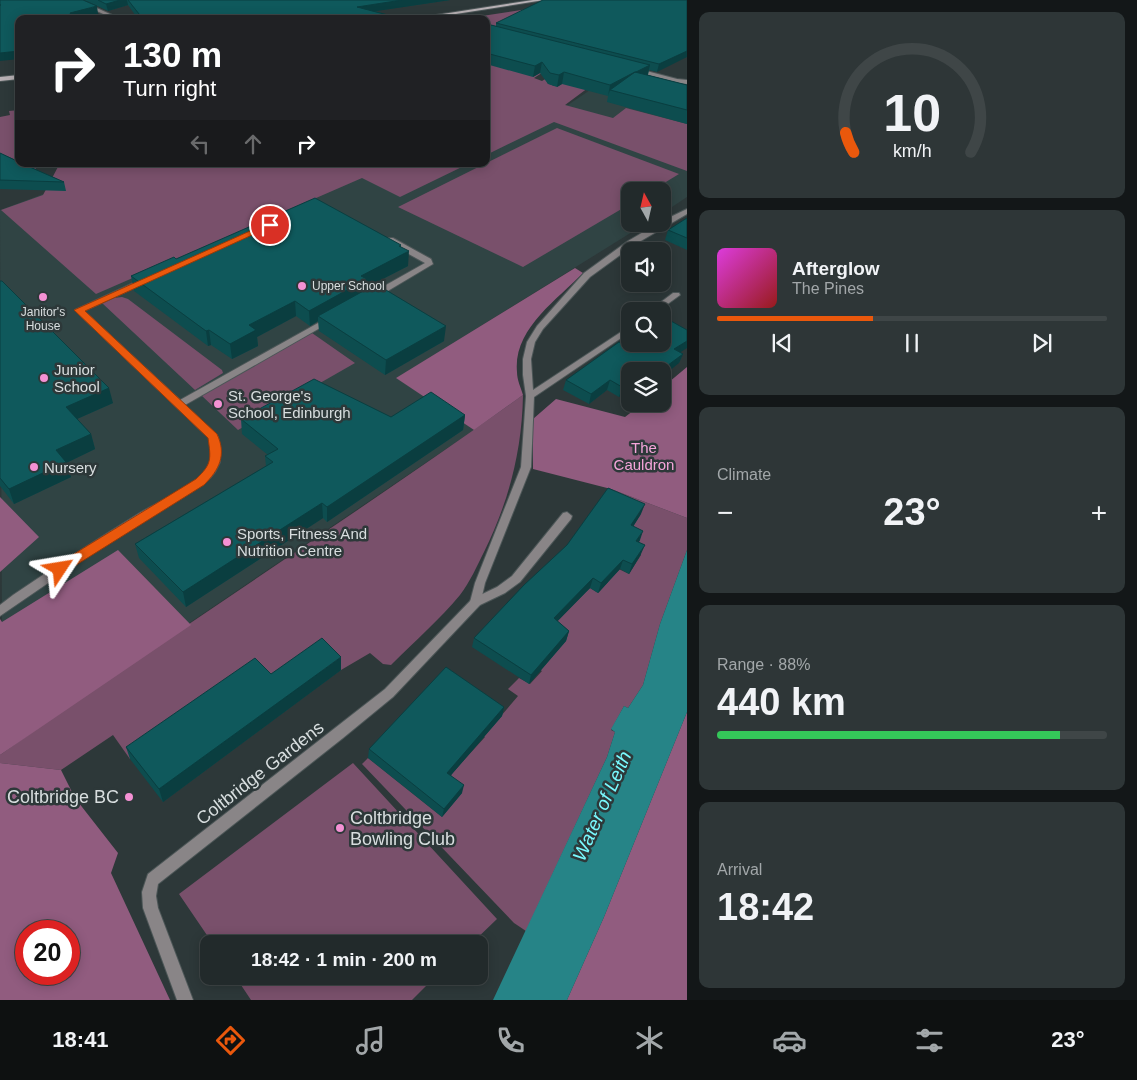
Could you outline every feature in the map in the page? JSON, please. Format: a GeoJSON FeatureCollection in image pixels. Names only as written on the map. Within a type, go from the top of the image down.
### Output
{"type":"FeatureCollection","features":[{"type":"Feature","properties":{"kind":"street"},"geometry":{"type":"LineString","coordinates":[[75,0],[110,15]]}},
{"type":"Feature","properties":{"kind":"street"},"geometry":{"type":"LineString","coordinates":[[439,15],[542,0]]}},
{"type":"Feature","properties":{"kind":"street"},"geometry":{"type":"LineString","coordinates":[[632,69],[687,82]]}},
{"type":"Feature","properties":{"kind":"street"},"geometry":{"type":"LineString","coordinates":[[0,79],[15,77]]}},
{"type":"Feature","properties":{"kind":"street","name":"Coltbridge Gardens"},"geometry":{"type":"LineString","coordinates":[[671,219],[687,211]]}},
{"type":"Feature","properties":{"kind":"street","name":"Coltbridge Gardens"},"geometry":{"type":"LineString","coordinates":[[476,602],[480,583],[526,467],[530,396],[527,360],[531,342],[540,328],[587,275],[649,232]]}},
{"type":"Feature","properties":{"kind":"street"},"geometry":{"type":"LineString","coordinates":[[365,300],[429,264],[428,261],[385,237]]}},
{"type":"Feature","properties":{"kind":"street"},"geometry":{"type":"LineString","coordinates":[[0,611],[30,588],[200,482],[212,470],[216,458],[213,437],[79,310],[157,275]]}},
{"type":"Feature","properties":{"kind":"street"},"geometry":{"type":"LineString","coordinates":[[666,302],[676,295]]}},
{"type":"Feature","properties":{"kind":"street"},"geometry":{"type":"LineString","coordinates":[[180,404],[334,318]]}},
{"type":"Feature","properties":{"kind":"street"},"geometry":{"type":"LineString","coordinates":[[530,396],[621,334]]}},
{"type":"Feature","properties":{"kind":"street","name":"Coltbridge Gardens"},"geometry":{"type":"LineString","coordinates":[[185,1000],[149,901],[149,889],[153,879],[339,734],[389,692],[476,602],[501,590],[516,579],[567,516]]}},
{"type":"Feature","properties":{"kind":"shaded area"},"geometry":{"type":"Polygon","coordinates":[[[535,8],[522,31],[490,26],[489,15],[535,8]]]}},
{"type":"Feature","properties":{"kind":"shaded area"},"geometry":{"type":"Polygon","coordinates":[[[490,64],[556,64],[534,78],[542,81],[550,76],[547,83],[554,86],[582,71],[596,82],[565,105],[613,118],[626,108],[687,124],[687,171],[554,122],[490,153],[490,64]]]}},
{"type":"Feature","properties":{"kind":"shaded area","name":"St. George's School, Edinburgh"},"geometry":{"type":"Polygon","coordinates":[[[618,71],[687,88],[687,197],[671,208],[671,182],[621,182],[621,232],[632,232],[397,378],[474,430],[83,695],[0,640],[2,622],[0,210],[116,167],[490,167],[490,84],[568,105],[618,71]]]}},
{"type":"Feature","properties":{"kind":"shaded area"},"geometry":{"type":"Polygon","coordinates":[[[15,110],[15,167],[0,162],[0,117],[10,115],[9,111],[15,110]]]}},
{"type":"Feature","properties":{"kind":"shaded area"},"geometry":{"type":"Polygon","coordinates":[[[557,128],[679,174],[666,182],[621,182],[621,209],[523,267],[398,207],[479,167],[490,167],[490,161],[557,128]]]}},
{"type":"Feature","properties":{"kind":"shaded area"},"geometry":{"type":"Polygon","coordinates":[[[16,167],[37,167],[33,172],[16,167]]]}},
{"type":"Feature","properties":{"kind":"shaded area"},"geometry":{"type":"Polygon","coordinates":[[[58,167],[462,167],[400,197],[362,178],[96,294],[1,210],[43,195],[58,167]]]}},
{"type":"Feature","properties":{"kind":"shaded area"},"geometry":{"type":"Polygon","coordinates":[[[122,297],[128,299],[222,370],[223,373],[195,390],[102,303],[122,297]]]}},
{"type":"Feature","properties":{"kind":"shaded area"},"geometry":{"type":"Polygon","coordinates":[[[312,333],[355,363],[238,430],[201,395],[312,333]]]}},
{"type":"Feature","properties":{"kind":"shaded area"},"geometry":{"type":"Polygon","coordinates":[[[523,395],[517,456],[507,495],[484,552],[460,595],[391,665],[383,664],[370,653],[341,670],[273,687],[257,671],[130,759],[113,735],[61,770],[0,763],[0,755],[65,709],[393,486],[523,395]]]}},
{"type":"Feature","properties":{"kind":"shaded area"},"geometry":{"type":"Polygon","coordinates":[[[611,489],[687,518],[687,550],[660,624],[643,685],[628,708],[624,706],[611,730],[615,732],[607,757],[526,931],[514,923],[362,764],[368,758],[442,817],[445,781],[485,737],[474,729],[495,723],[518,696],[508,689],[519,678],[530,684],[542,671],[532,664],[546,625],[590,588],[598,593],[608,582],[571,546],[629,574],[641,555],[605,498],[611,489]]]}},
{"type":"Feature","properties":{"kind":"shaded area","name":"Coltbridge Bowling Club"},"geometry":{"type":"Polygon","coordinates":[[[353,763],[497,919],[480,935],[207,935],[179,894],[353,763]]]}},
{"type":"Feature","properties":{"kind":"shaded area"},"geometry":{"type":"Polygon","coordinates":[[[241,985],[427,985],[412,1000],[251,1000],[241,985]]]}},
{"type":"Feature","properties":{"kind":"green space"},"geometry":{"type":"Polygon","coordinates":[[[575,268],[583,273],[539,316],[522,342],[517,372],[523,395],[474,430],[396,378],[575,268]]]}},
{"type":"Feature","properties":{"kind":"green space","name":"The Cauldron"},"geometry":{"type":"Polygon","coordinates":[[[687,367],[687,518],[611,489],[533,469],[533,419],[556,399],[625,417],[632,412],[671,412],[671,380],[687,367]]]}},
{"type":"Feature","properties":{"kind":"green space"},"geometry":{"type":"Polygon","coordinates":[[[0,497],[39,537],[0,572],[0,497]]]}},
{"type":"Feature","properties":{"kind":"green space"},"geometry":{"type":"Polygon","coordinates":[[[118,550],[191,625],[0,755],[0,619],[2,622],[118,550]]]}},
{"type":"Feature","properties":{"kind":"green space"},"geometry":{"type":"Polygon","coordinates":[[[687,712],[687,1000],[567,1000],[604,917],[687,712]]]}},
{"type":"Feature","properties":{"kind":"green space"},"geometry":{"type":"Polygon","coordinates":[[[0,763],[61,770],[75,798],[118,853],[111,873],[170,1000],[0,1000],[0,763]]]}},
{"type":"Feature","properties":{"kind":"water","name":"Water of Leith"},"geometry":{"type":"Polygon","coordinates":[[[687,550],[687,712],[604,917],[567,1000],[493,1000],[607,757],[615,732],[611,729],[624,706],[628,708],[643,685],[660,624],[687,550]]]}},
{"type":"Feature","properties":{"kind":"building"},"geometry":{"type":"Polygon","coordinates":[[[0,0],[83,0],[97,6],[70,13],[71,15],[15,15],[15,51],[0,53],[0,0]]]}},
{"type":"Feature","properties":{"kind":"building"},"geometry":{"type":"Polygon","coordinates":[[[98,0],[120,0],[106,4],[98,0]]]}},
{"type":"Feature","properties":{"kind":"building"},"geometry":{"type":"Polygon","coordinates":[[[128,0],[402,0],[357,7],[388,15],[140,15],[128,0]]]}},
{"type":"Feature","properties":{"kind":"building"},"geometry":{"type":"Polygon","coordinates":[[[543,0],[687,0],[687,51],[659,64],[496,23],[543,0]]]}},
{"type":"Feature","properties":{"kind":"building"},"geometry":{"type":"Polygon","coordinates":[[[490,25],[650,65],[610,85],[564,72],[559,75],[550,73],[542,62],[535,66],[490,54],[490,25]]]}},
{"type":"Feature","properties":{"kind":"building"},"geometry":{"type":"Polygon","coordinates":[[[635,72],[687,85],[687,110],[610,90],[635,72]]]}},
{"type":"Feature","properties":{"kind":"building"},"geometry":{"type":"Polygon","coordinates":[[[0,153],[15,160],[15,167],[30,167],[64,182],[0,180],[0,153]]]}},
{"type":"Feature","properties":{"kind":"building"},"geometry":{"type":"Polygon","coordinates":[[[315,198],[409,251],[361,276],[367,279],[309,311],[295,301],[249,325],[256,330],[230,344],[209,330],[206,331],[131,276],[174,257],[176,259],[315,198]]]}},
{"type":"Feature","properties":{"kind":"building"},"geometry":{"type":"Polygon","coordinates":[[[687,218],[687,238],[671,231],[671,228],[687,218]]]}},
{"type":"Feature","properties":{"kind":"building"},"geometry":{"type":"Polygon","coordinates":[[[0,281],[109,388],[66,407],[91,434],[56,450],[66,462],[9,489],[0,478],[0,281]]]}},
{"type":"Feature","properties":{"kind":"building"},"geometry":{"type":"Polygon","coordinates":[[[376,284],[446,326],[386,360],[318,316],[376,284]]]}},
{"type":"Feature","properties":{"kind":"building"},"geometry":{"type":"Polygon","coordinates":[[[671,321],[687,330],[687,341],[674,349],[683,354],[671,363],[621,362],[621,386],[610,380],[591,394],[566,380],[619,342],[621,343],[621,352],[671,352],[671,321]]]}},
{"type":"Feature","properties":{"kind":"building"},"geometry":{"type":"Polygon","coordinates":[[[314,379],[391,417],[431,392],[465,415],[327,507],[322,503],[183,592],[135,544],[273,462],[265,456],[278,449],[241,419],[314,379]]]}},
{"type":"Feature","properties":{"kind":"building"},"geometry":{"type":"Polygon","coordinates":[[[608,488],[645,504],[631,525],[643,531],[636,541],[645,545],[632,564],[623,560],[601,583],[593,578],[554,618],[569,631],[531,675],[474,638],[524,585],[567,545],[608,488]]]}},
{"type":"Feature","properties":{"kind":"building"},"geometry":{"type":"Polygon","coordinates":[[[322,638],[341,657],[159,789],[126,747],[255,658],[271,674],[322,638]]]}},
{"type":"Feature","properties":{"kind":"building"},"geometry":{"type":"Polygon","coordinates":[[[446,667],[504,707],[447,773],[464,785],[444,809],[369,749],[446,667]]]}},
{"type":"Feature","properties":{"kind":"place","name":"Upper School"},"geometry":{"type":"Point","coordinates":[302,286]}},
{"type":"Feature","properties":{"kind":"place","name":"Janitor's House"},"geometry":{"type":"Point","coordinates":[43,297]}},
{"type":"Feature","properties":{"kind":"place","name":"Junior School"},"geometry":{"type":"Point","coordinates":[44,378]}},
{"type":"Feature","properties":{"kind":"place","name":"St. George's School, Edinburgh"},"geometry":{"type":"Point","coordinates":[218,404]}},
{"type":"Feature","properties":{"kind":"place","name":"Nursery"},"geometry":{"type":"Point","coordinates":[34,467]}},
{"type":"Feature","properties":{"kind":"place","name":"Sports, Fitness And Nutrition Centre"},"geometry":{"type":"Point","coordinates":[227,542]}},
{"type":"Feature","properties":{"kind":"place","name":"Coltbridge BC"},"geometry":{"type":"Point","coordinates":[129,797]}},
{"type":"Feature","properties":{"kind":"place","name":"Coltbridge Bowling Club"},"geometry":{"type":"Point","coordinates":[340,828]}},
{"type":"Feature","properties":{"kind":"route"},"geometry":{"type":"LineString","coordinates":[[60,569],[200,482],[212,470],[216,458],[213,437],[203,426],[79,310],[270,225]]}}]}
